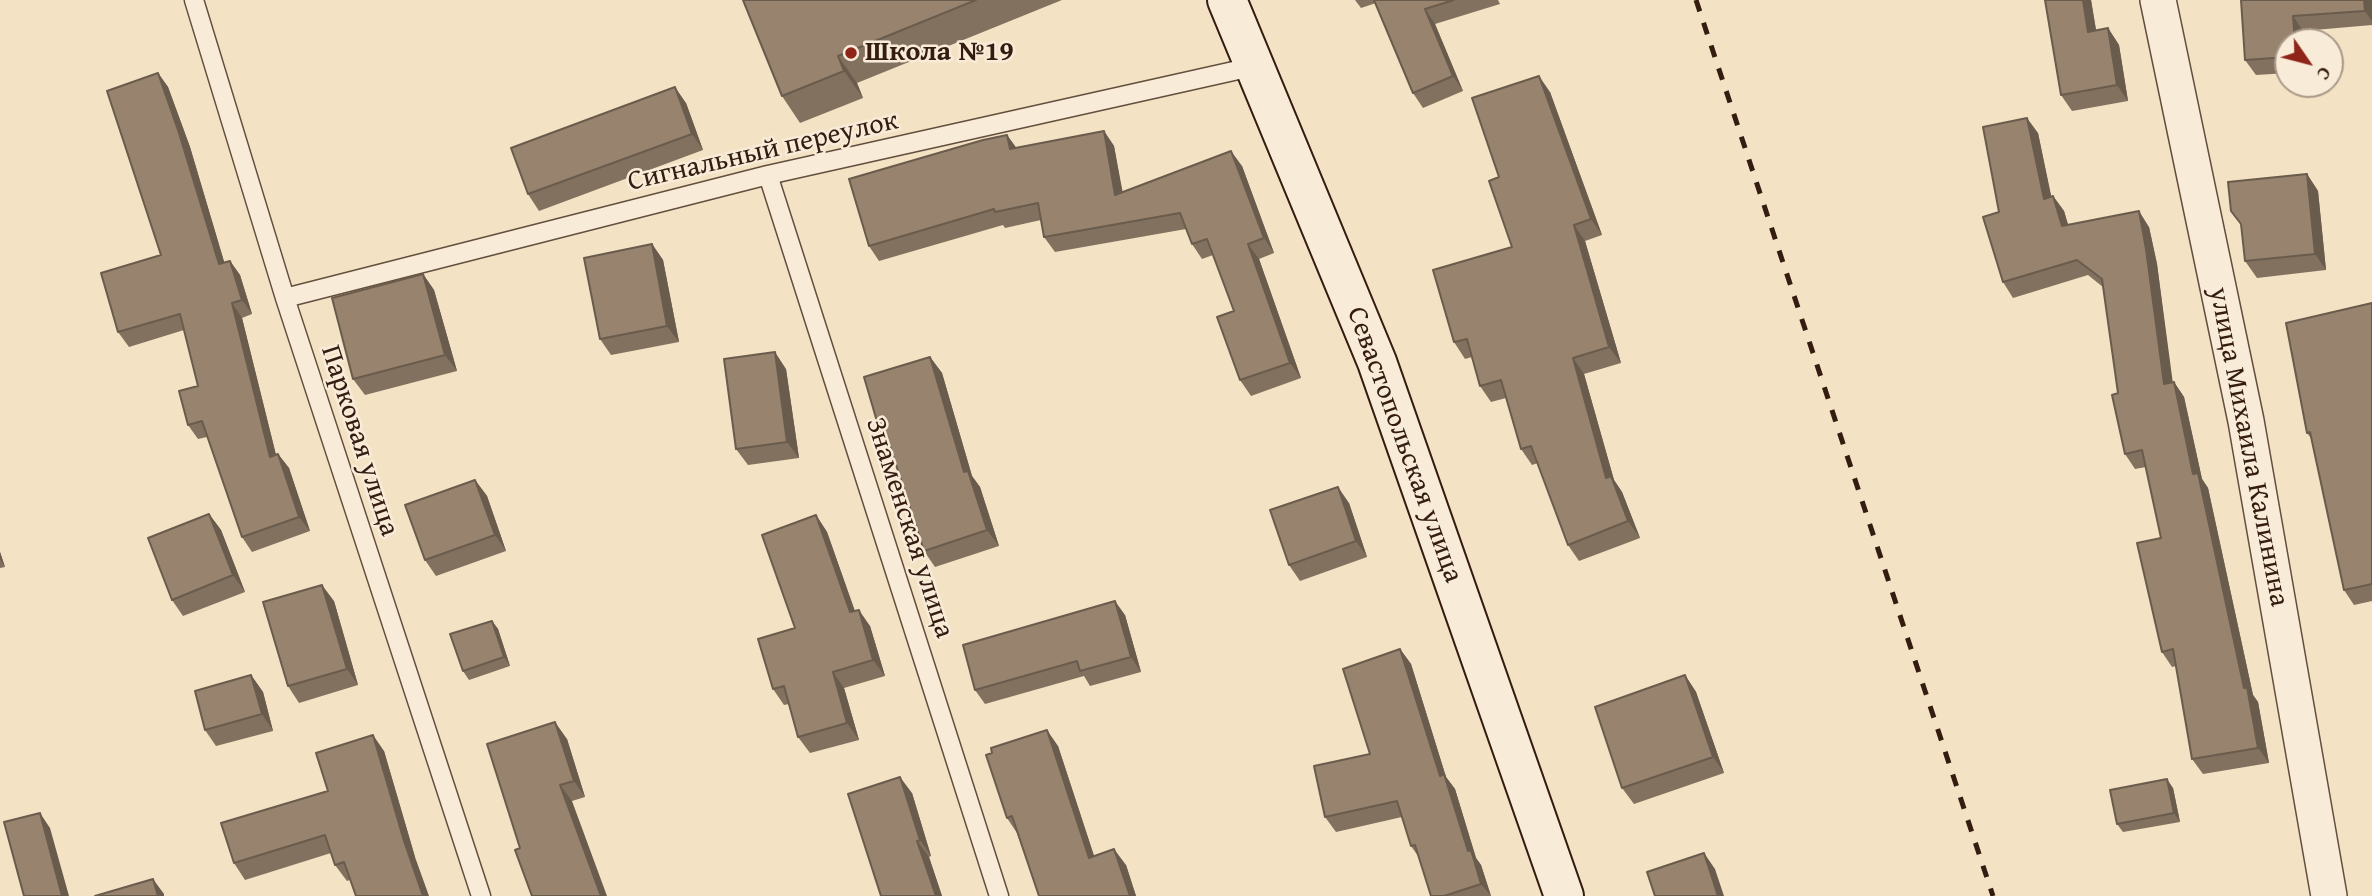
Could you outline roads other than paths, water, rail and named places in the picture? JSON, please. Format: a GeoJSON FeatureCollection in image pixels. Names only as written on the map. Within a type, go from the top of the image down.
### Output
{"type":"FeatureCollection","features":[{"type":"Feature","properties":{"kind":"street","name":"Севастопольская улица"},"geometry":{"type":"LineString","coordinates":[[1227,0],[1377,362],[1564,896]]}},
{"type":"Feature","properties":{"kind":"street","name":"улица Михаила Калинина"},"geometry":{"type":"LineString","coordinates":[[2158,0],[2246,421],[2329,896]]}},
{"type":"Feature","properties":{"kind":"lane","name":"Парковая улица"},"geometry":{"type":"LineString","coordinates":[[194,0],[285,298],[481,896]]}},
{"type":"Feature","properties":{"kind":"lane","name":"Сигнальный переулок"},"geometry":{"type":"LineString","coordinates":[[285,298],[768,175],[1256,66]]}},
{"type":"Feature","properties":{"kind":"lane","name":"Знаменская улица"},"geometry":{"type":"LineString","coordinates":[[768,175],[999,896]]}},
{"type":"Feature","properties":{"kind":"railway"},"geometry":{"type":"LineString","coordinates":[[1696,0],[1993,896]]}},
{"type":"Feature","properties":{"kind":"place","name":"Школа №19"},"geometry":{"type":"Point","coordinates":[851,53]}}]}
